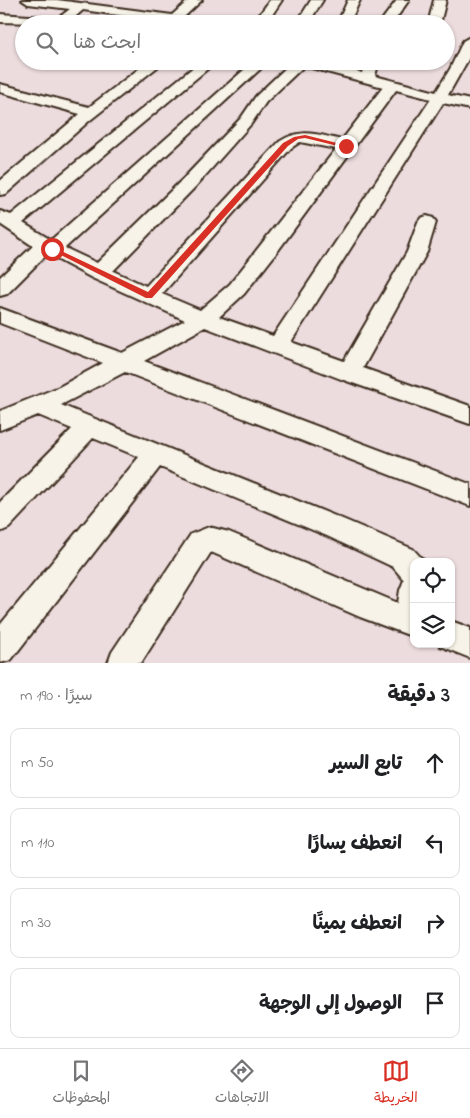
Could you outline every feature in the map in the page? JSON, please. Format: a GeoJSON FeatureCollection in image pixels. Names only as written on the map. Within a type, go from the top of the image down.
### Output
{"type":"FeatureCollection","features":[{"type":"Feature","properties":{"kind":"street"},"geometry":{"type":"LineString","coordinates":[[28,0],[151,15]]}},
{"type":"Feature","properties":{"kind":"street"},"geometry":{"type":"LineString","coordinates":[[178,15],[196,0]]}},
{"type":"Feature","properties":{"kind":"street"},"geometry":{"type":"LineString","coordinates":[[266,15],[276,0]]}},
{"type":"Feature","properties":{"kind":"street"},"geometry":{"type":"LineString","coordinates":[[308,15],[317,0]]}},
{"type":"Feature","properties":{"kind":"street"},"geometry":{"type":"LineString","coordinates":[[347,15],[354,0]]}},
{"type":"Feature","properties":{"kind":"street"},"geometry":{"type":"LineString","coordinates":[[392,15],[403,0]]}},
{"type":"Feature","properties":{"kind":"street"},"geometry":{"type":"LineString","coordinates":[[436,15],[440,0]]}},
{"type":"Feature","properties":{"kind":"street"},"geometry":{"type":"LineString","coordinates":[[70,15],[81,6]]}},
{"type":"Feature","properties":{"kind":"street"},"geometry":{"type":"LineString","coordinates":[[0,18],[15,19]]}},
{"type":"Feature","properties":{"kind":"street"},"geometry":{"type":"LineString","coordinates":[[278,346],[439,98],[457,69],[470,41]]}},
{"type":"Feature","properties":{"kind":"street"},"geometry":{"type":"LineString","coordinates":[[0,190],[91,112],[146,70]]}},
{"type":"Feature","properties":{"kind":"street"},"geometry":{"type":"LineString","coordinates":[[198,70],[6,220],[48,247],[99,273],[203,319],[470,415]]}},
{"type":"Feature","properties":{"kind":"street"},"geometry":{"type":"LineString","coordinates":[[0,289],[252,70]]}},
{"type":"Feature","properties":{"kind":"street"},"geometry":{"type":"LineString","coordinates":[[99,273],[190,182],[246,120],[261,99],[292,70]]}},
{"type":"Feature","properties":{"kind":"street"},"geometry":{"type":"LineString","coordinates":[[341,70],[392,86],[470,105]]}},
{"type":"Feature","properties":{"kind":"street"},"geometry":{"type":"LineString","coordinates":[[367,79],[370,70]]}},
{"type":"Feature","properties":{"kind":"street"},"geometry":{"type":"LineString","coordinates":[[0,421],[67,393],[203,319],[242,282],[270,248],[392,86]]}},
{"type":"Feature","properties":{"kind":"street"},"geometry":{"type":"LineString","coordinates":[[0,88],[91,112]]}},
{"type":"Feature","properties":{"kind":"street"},"geometry":{"type":"LineString","coordinates":[[149,296],[286,145],[296,138],[305,137],[346,146]]}},
{"type":"Feature","properties":{"kind":"street"},"geometry":{"type":"LineString","coordinates":[[349,373],[417,252],[427,222]]}},
{"type":"Feature","properties":{"kind":"street"},"geometry":{"type":"LineString","coordinates":[[0,315],[470,495]]}},
{"type":"Feature","properties":{"kind":"street"},"geometry":{"type":"LineString","coordinates":[[37,405],[345,532],[403,558],[410,564]]}},
{"type":"Feature","properties":{"kind":"street"},"geometry":{"type":"LineString","coordinates":[[0,520],[90,427]]}},
{"type":"Feature","properties":{"kind":"street"},"geometry":{"type":"LineString","coordinates":[[0,650],[156,454]]}},
{"type":"Feature","properties":{"kind":"street"},"geometry":{"type":"LineString","coordinates":[[123,663],[201,544],[209,539],[219,541],[370,607],[410,622]]}},
{"type":"Feature","properties":{"kind":"street"},"geometry":{"type":"LineString","coordinates":[[455,637],[470,643]]}},
{"type":"Feature","properties":{"kind":"route"},"geometry":{"type":"LineString","coordinates":[[52,249],[149,296],[286,145],[296,138],[305,137],[346,146]]}}]}
